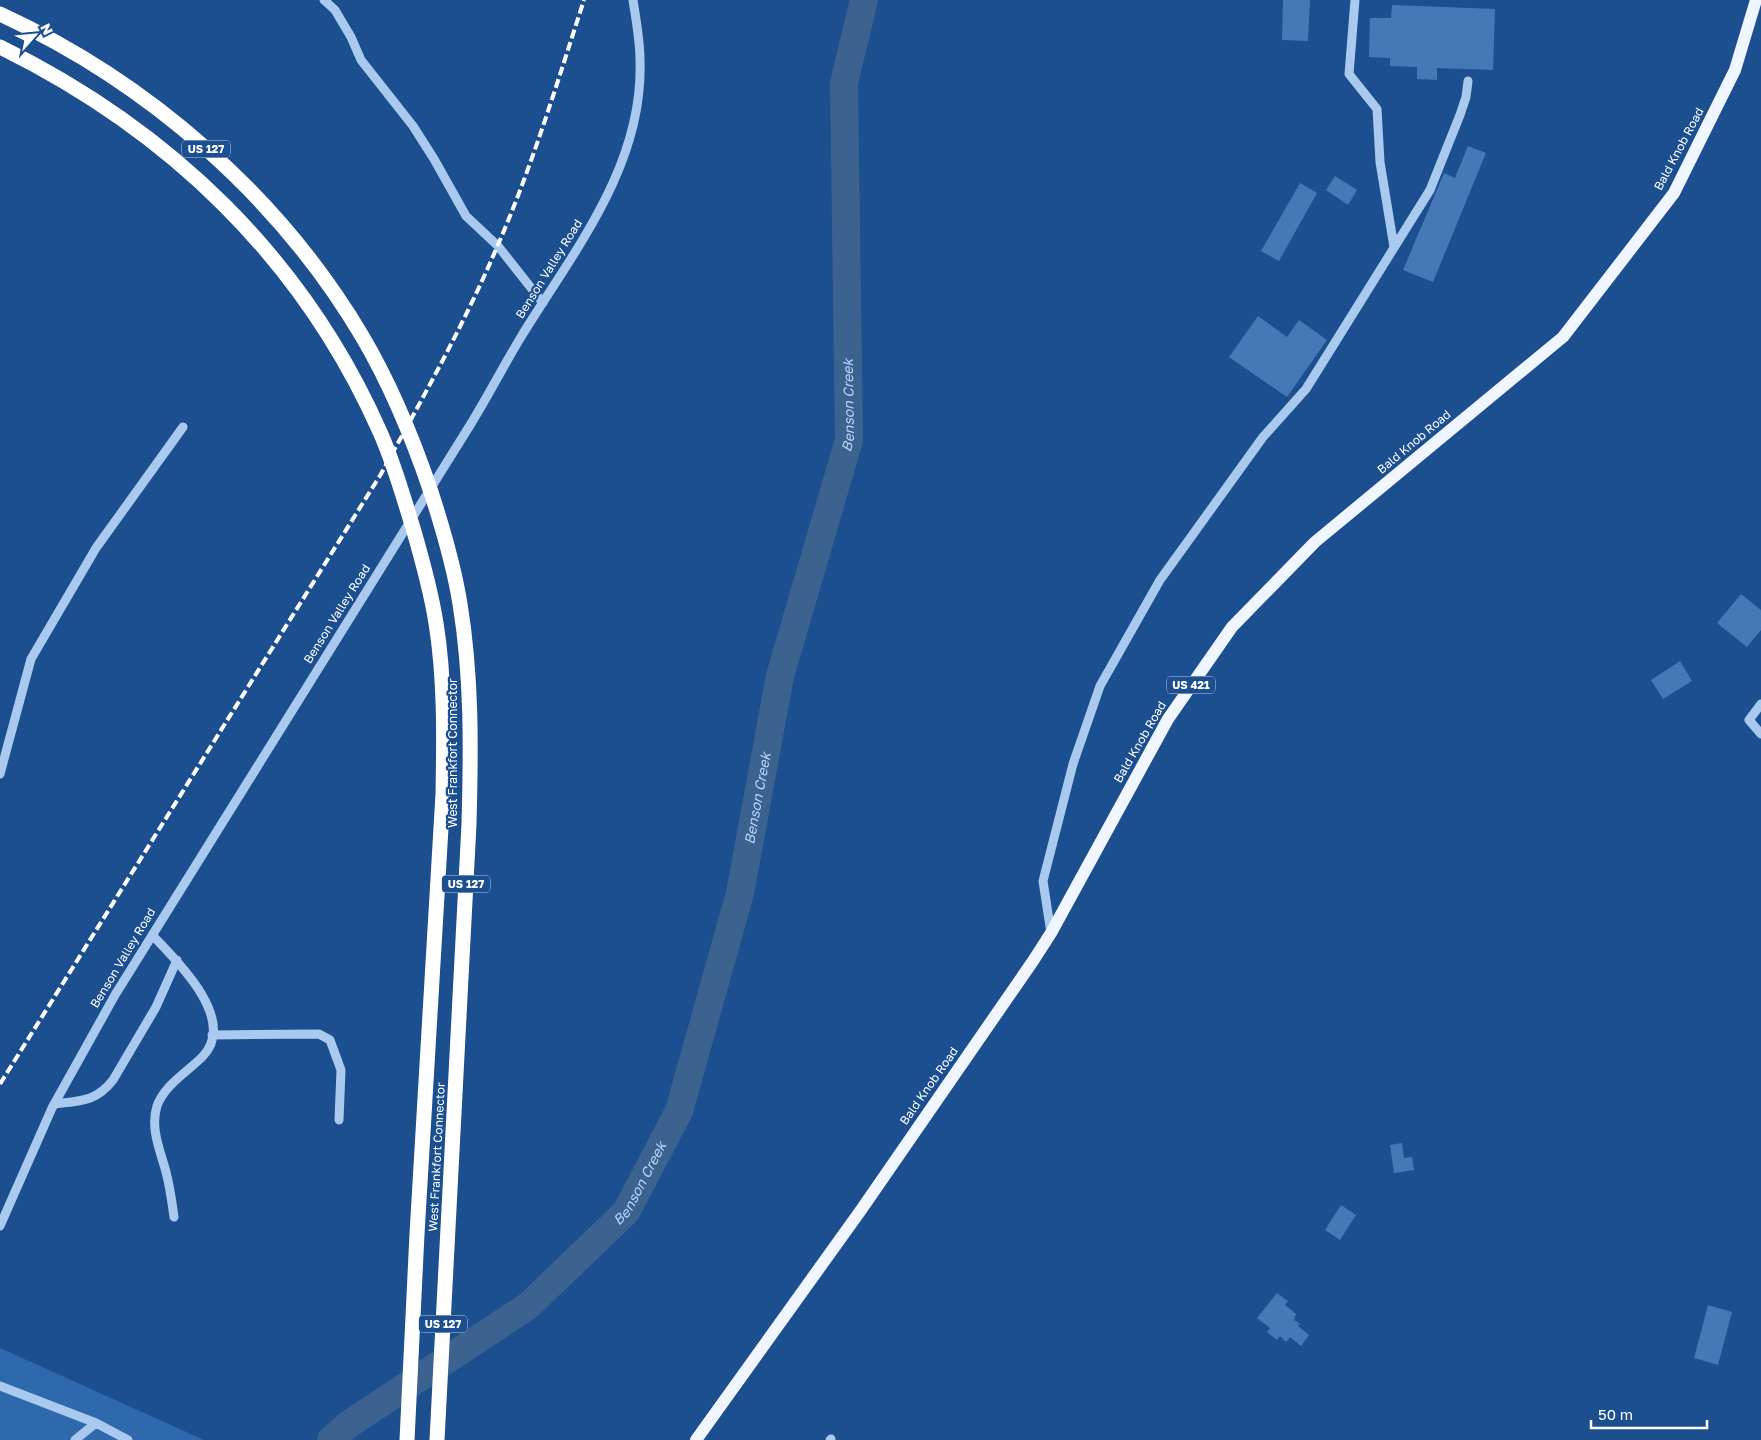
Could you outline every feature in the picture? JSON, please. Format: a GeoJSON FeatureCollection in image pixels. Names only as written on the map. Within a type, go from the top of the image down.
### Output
{"type":"FeatureCollection","features":[{"type":"Feature","properties":{"kind":"highway","name":"West Frankfort Connector"},"geometry":{"type":"LineString","coordinates":[[0,14],[34,30],[108,74],[151,104],[212,154],[243,184],[301,248],[327,282],[364,338],[392,394],[426,477],[451,561],[460,604],[466,648],[471,745],[469,824],[437,1440]]}},
{"type":"Feature","properties":{"kind":"highway","name":"West Frankfort Connector"},"geometry":{"type":"LineString","coordinates":[[0,47],[40,67],[102,105],[154,142],[190,172],[256,238],[313,311],[347,365],[380,433],[397,476],[424,566],[436,624],[443,703],[444,767],[407,1440]]}},
{"type":"Feature","properties":{"kind":"main road","name":"Bald Knob Road"},"geometry":{"type":"LineString","coordinates":[[696,1440],[861,1210],[1051,933],[1168,719],[1232,627],[1315,542],[1563,337],[1674,193],[1735,70],[1756,0]]}},
{"type":"Feature","properties":{"kind":"street"},"geometry":{"type":"LineString","coordinates":[[324,0],[335,10],[361,60],[418,134],[466,216],[498,246],[543,303]]}},
{"type":"Feature","properties":{"kind":"street","name":"Benson Valley Road"},"geometry":{"type":"LineString","coordinates":[[0,1226],[34,1145],[92,1034],[591,227],[608,194],[622,160],[632,127],[639,93],[640,61],[633,0]]}},
{"type":"Feature","properties":{"kind":"street"},"geometry":{"type":"LineString","coordinates":[[1355,0],[1349,74],[1377,109],[1380,162],[1394,247]]}},
{"type":"Feature","properties":{"kind":"street"},"geometry":{"type":"LineString","coordinates":[[1051,933],[1043,881],[1073,764],[1100,686],[1160,580],[1263,437],[1306,389],[1430,190],[1460,115],[1466,97],[1468,81]]}},
{"type":"Feature","properties":{"kind":"street"},"geometry":{"type":"LineString","coordinates":[[0,774],[31,659],[96,548],[182,427]]}},
{"type":"Feature","properties":{"kind":"street"},"geometry":{"type":"LineString","coordinates":[[1761,704],[1749,720],[1761,734]]}},
{"type":"Feature","properties":{"kind":"street"},"geometry":{"type":"LineString","coordinates":[[152,935],[177,960],[196,984],[206,1003],[213,1028],[211,1045],[203,1056],[186,1070],[162,1096],[157,1106],[154,1124],[170,1189],[174,1217]]}},
{"type":"Feature","properties":{"kind":"street"},"geometry":{"type":"LineString","coordinates":[[54,1104],[81,1101],[105,1091],[156,1007],[177,960]]}},
{"type":"Feature","properties":{"kind":"street"},"geometry":{"type":"LineString","coordinates":[[212,1035],[320,1034],[330,1040],[341,1070],[339,1120]]}},
{"type":"Feature","properties":{"kind":"street"},"geometry":{"type":"LineString","coordinates":[[0,1386],[96,1423],[128,1440]]}},
{"type":"Feature","properties":{"kind":"street"},"geometry":{"type":"LineString","coordinates":[[75,1440],[96,1423]]}},
{"type":"Feature","properties":{"kind":"shaded area"},"geometry":{"type":"Polygon","coordinates":[[[0,1348],[204,1440],[0,1440],[0,1348]]]}},
{"type":"Feature","properties":{"kind":"building"},"geometry":{"type":"Polygon","coordinates":[[[1283,0],[1310,0],[1308,41],[1282,40],[1283,0]]]}},
{"type":"Feature","properties":{"kind":"building"},"geometry":{"type":"Polygon","coordinates":[[[1392,5],[1495,9],[1493,70],[1437,68],[1437,80],[1417,79],[1417,67],[1390,66],[1390,58],[1369,57],[1370,18],[1391,18],[1392,5]]]}},
{"type":"Feature","properties":{"kind":"building"},"geometry":{"type":"Polygon","coordinates":[[[1468,146],[1486,153],[1433,282],[1403,270],[1444,173],[1455,178],[1468,146]]]}},
{"type":"Feature","properties":{"kind":"building"},"geometry":{"type":"Polygon","coordinates":[[[1335,176],[1357,190],[1348,205],[1326,190],[1335,176]]]}},
{"type":"Feature","properties":{"kind":"building"},"geometry":{"type":"Polygon","coordinates":[[[1300,183],[1317,193],[1279,261],[1261,251],[1300,183]]]}},
{"type":"Feature","properties":{"kind":"building"},"geometry":{"type":"Polygon","coordinates":[[[1258,316],[1287,337],[1299,320],[1327,340],[1287,397],[1229,357],[1258,316]]]}},
{"type":"Feature","properties":{"kind":"building"},"geometry":{"type":"Polygon","coordinates":[[[1741,594],[1761,610],[1761,630],[1747,647],[1717,623],[1741,594]]]}},
{"type":"Feature","properties":{"kind":"building"},"geometry":{"type":"Polygon","coordinates":[[[1680,661],[1692,681],[1663,699],[1651,680],[1680,661]]]}},
{"type":"Feature","properties":{"kind":"building"},"geometry":{"type":"Polygon","coordinates":[[[1402,1143],[1404,1158],[1412,1157],[1414,1170],[1394,1173],[1390,1145],[1402,1143]]]}},
{"type":"Feature","properties":{"kind":"building"},"geometry":{"type":"Polygon","coordinates":[[[1341,1205],[1356,1215],[1340,1240],[1325,1230],[1341,1205]]]}},
{"type":"Feature","properties":{"kind":"building"},"geometry":{"type":"Polygon","coordinates":[[[1277,1293],[1288,1301],[1285,1305],[1296,1314],[1294,1320],[1309,1335],[1301,1346],[1290,1337],[1286,1342],[1280,1336],[1277,1340],[1267,1332],[1270,1328],[1257,1318],[1277,1293]]]}},
{"type":"Feature","properties":{"kind":"building"},"geometry":{"type":"Polygon","coordinates":[[[1708,1305],[1732,1312],[1718,1365],[1694,1358],[1708,1305]]]}},
{"type":"Feature","properties":{"kind":"waterway","name":"Benson Creek"},"geometry":{"type":"LineString","coordinates":[[331,1440],[349,1424],[528,1306],[626,1212],[679,1111],[740,893],[780,676],[849,440],[844,83],[864,0]]}},
{"type":"Feature","properties":{"kind":"railway"},"geometry":{"type":"LineString","coordinates":[[0,1084],[381,474],[427,390],[471,305],[510,217],[544,125],[584,0]]}}]}
